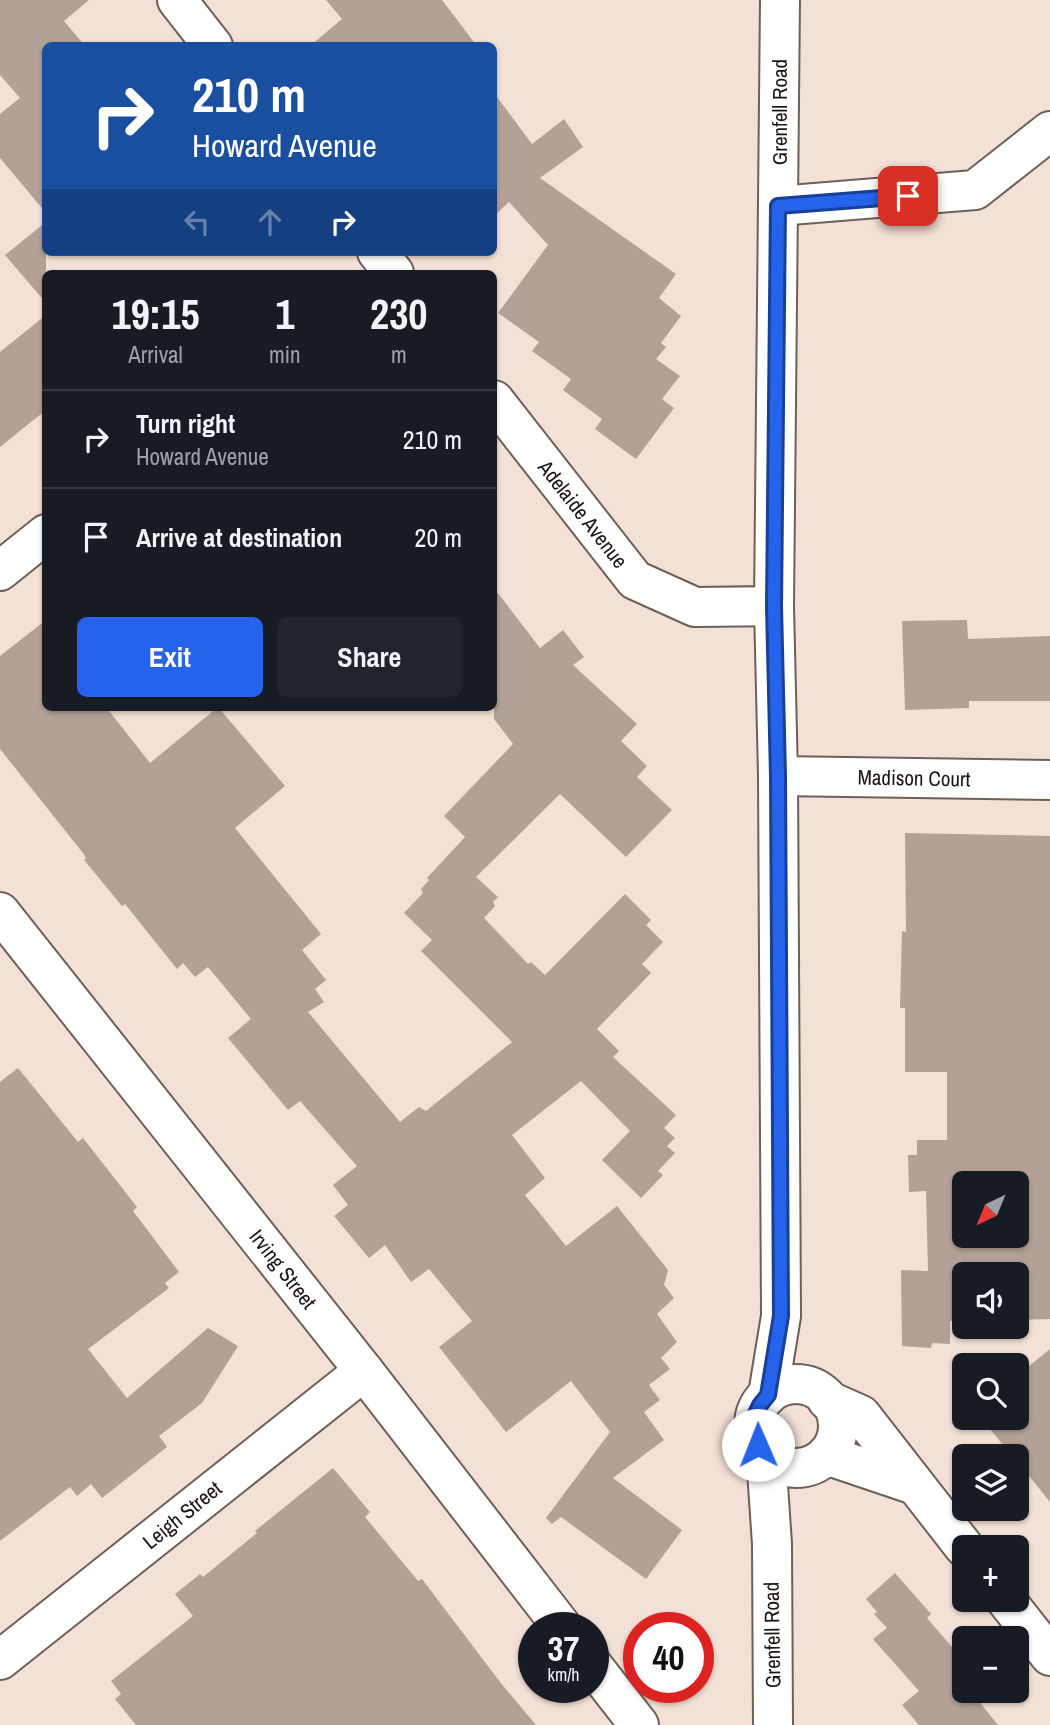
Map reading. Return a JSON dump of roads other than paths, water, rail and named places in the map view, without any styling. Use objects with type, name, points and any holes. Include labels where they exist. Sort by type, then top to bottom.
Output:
[{"type":"street","points":[[177,0],[210,42]]},
{"type":"street","name":"Grenfell Road","points":[[773,1725],[772,1544],[766,1456],[758,1445],[754,1418],[768,1395],[781,1316],[778,776],[774,606],[780,0]]},
{"type":"street","points":[[778,206],[975,190],[1050,131]]},
{"type":"street","name":"Adelaide Avenue","points":[[497,404],[635,580],[695,607],[774,606]]},
{"type":"street","points":[[0,571],[42,537]]},
{"type":"street","name":"Madison Court","points":[[778,776],[1050,780]]},
{"type":"street","name":"Irving Street","points":[[0,912],[364,1371],[551,1612]]},
{"type":"street","name":"Grenfell Road","points":[[772,1544],[817,1461],[833,1444],[837,1431],[837,1418],[832,1405],[781,1316]]},
{"type":"street","name":"Leigh Street","points":[[0,1660],[364,1371]]},
{"type":"street","points":[[768,1395],[789,1385],[813,1388],[861,1415],[954,1535]]},
{"type":"street","points":[[766,1456],[786,1467],[817,1461],[915,1485]]},
{"type":"street","points":[[1016,1612],[1049,1651]]},
{"type":"street","points":[[609,1685],[643,1724]]}]
